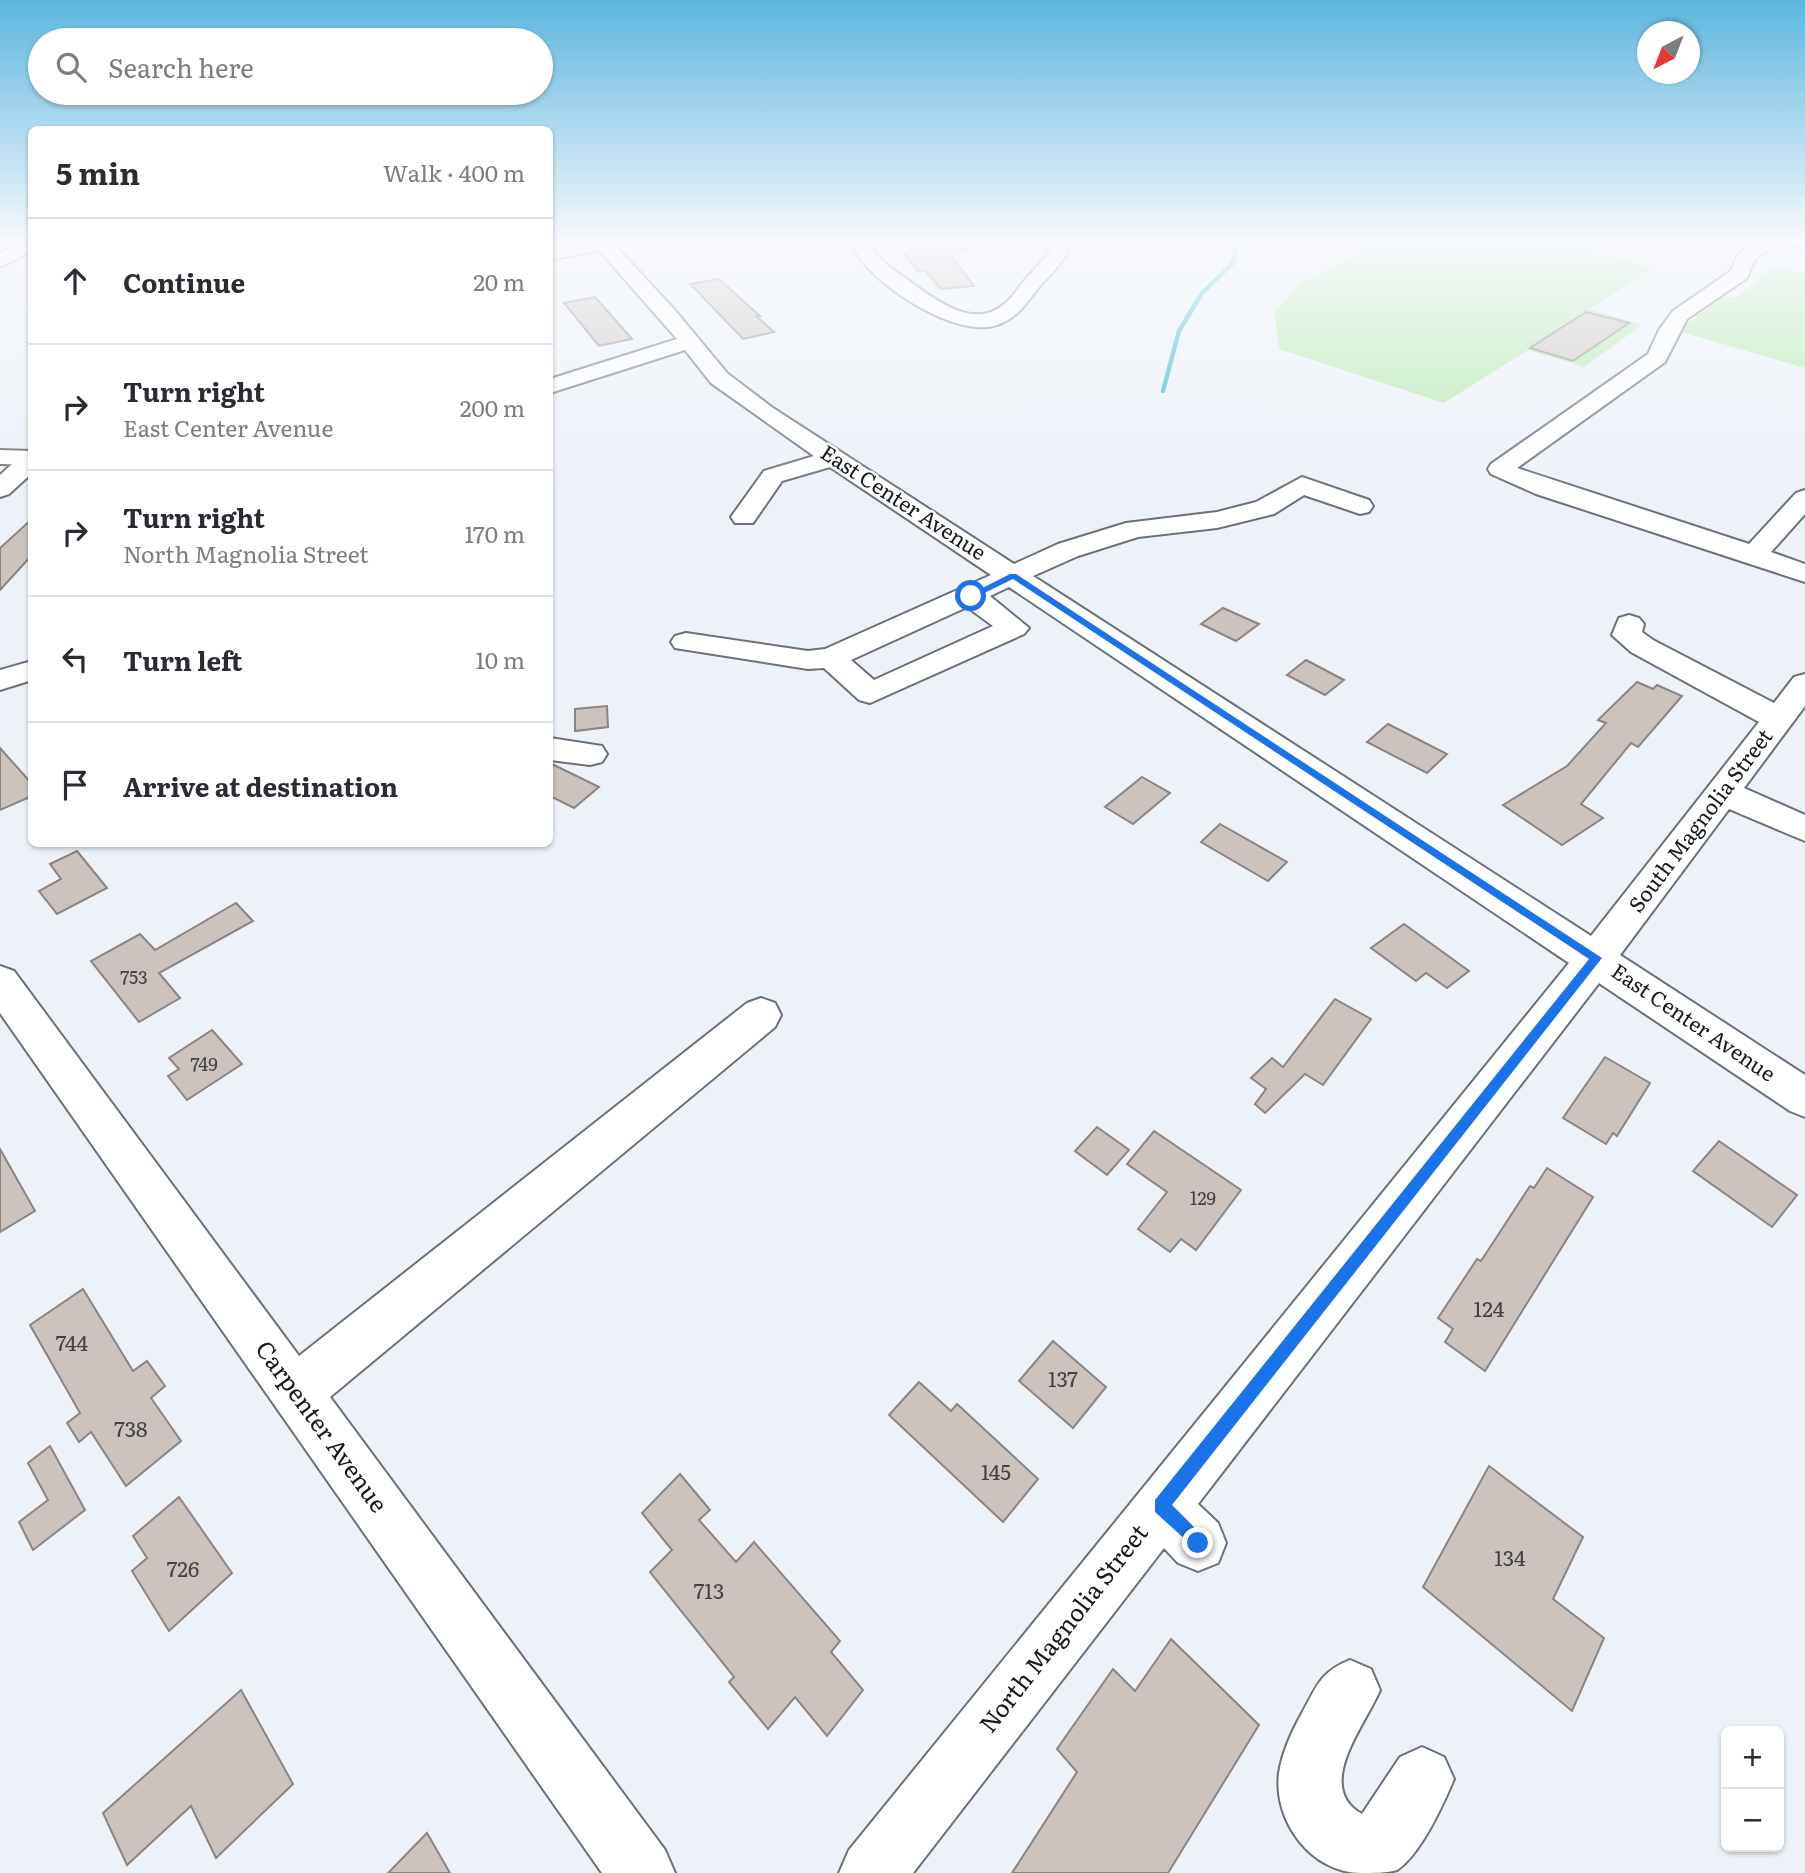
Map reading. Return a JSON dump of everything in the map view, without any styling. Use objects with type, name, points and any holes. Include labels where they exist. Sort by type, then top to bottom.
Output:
[{"type":"street","name":"East Center Avenue","points":[[676,325],[719,378],[765,414],[1596,958],[1805,1098]]},
{"type":"street","points":[[1672,325],[1657,357],[1500,469],[1515,478],[1617,514],[1662,525],[1805,573]]},
{"type":"street","points":[[553,385],[689,342]]},
{"type":"street","points":[[0,457],[28,459]]},
{"type":"street","points":[[744,517],[773,476],[834,458]]},
{"type":"street","points":[[0,489],[28,463]]},
{"type":"street","points":[[686,642],[808,660],[831,658],[1068,550],[1135,529],[1217,520],[1265,508],[1302,485],[1360,506]]},
{"type":"street","points":[[1754,555],[1805,498]]},
{"type":"street","points":[[831,658],[870,694],[1014,628],[971,596]]},
{"type":"street","points":[[1629,624],[1627,635],[1642,646],[1779,719]]},
{"type":"street","points":[[0,680],[28,671]]},
{"type":"street","name":"South Magnolia Street","points":[[1596,958],[1805,684]]},
{"type":"street","points":[[553,750],[590,754]]},
{"type":"street","points":[[1722,792],[1805,830]]},
{"type":"street","name":"North Magnolia Street","points":[[872,1873],[1179,1525],[1596,958]]},
{"type":"street","name":"Carpenter Avenue","points":[[0,982],[642,1873]]},
{"type":"street","points":[[296,1391],[761,1015]]},
{"type":"street","points":[[1350,1690],[1325,1732],[1311,1765],[1308,1791],[1316,1813],[1334,1835],[1354,1847],[1374,1847],[1388,1834],[1422,1779]]},
{"type":"green space","points":[[1276,325],[1641,325],[1584,367],[1528,350],[1444,403],[1279,349]]},
{"type":"green space","points":[[1685,325],[1805,325],[1805,368],[1678,331]]},
{"type":"building","points":[[582,325],[620,325],[632,339],[599,346]]},
{"type":"building","points":[[730,325],[767,325],[774,332],[743,339]]},
{"type":"building","points":[[1565,325],[1625,325],[1573,361],[1530,348]]},
{"type":"building","points":[[28,523],[28,559],[0,590],[0,548]]},
{"type":"building","points":[[1223,608],[1259,624],[1236,641],[1201,624]]},
{"type":"building","points":[[1306,660],[1344,680],[1325,695],[1287,675]]},
{"type":"building","points":[[1637,682],[1653,689],[1657,685],[1682,696],[1638,747],[1631,743],[1581,804],[1603,818],[1562,845],[1503,805],[1567,766],[1606,723],[1598,720]]},
{"type":"building","points":[[607,706],[608,727],[575,731],[575,709]]},
{"type":"building","points":[[1388,724],[1447,754],[1427,773],[1367,742]]},
{"type":"building","points":[[0,748],[28,780],[28,798],[0,810]]},
{"type":"building","points":[[553,764],[599,787],[574,808],[553,798]]},
{"type":"building","points":[[1142,777],[1170,793],[1133,824],[1105,807]]},
{"type":"building","points":[[1220,824],[1287,862],[1268,881],[1201,842]]},
{"type":"building","points":[[77,851],[107,888],[57,914],[39,891],[61,879],[50,864]]},
{"type":"building","points":[[236,903],[253,921],[159,973],[180,998],[139,1022],[91,961],[140,934],[155,950]]},
{"type":"building","points":[[1404,924],[1469,971],[1447,988],[1426,973],[1416,981],[1371,948]]},
{"type":"building","points":[[1335,999],[1371,1019],[1323,1085],[1305,1074],[1265,1113],[1255,1104],[1266,1089],[1251,1078],[1272,1058],[1283,1067]]},
{"type":"building","points":[[212,1030],[242,1064],[187,1100],[168,1076],[179,1069],[169,1058]]},
{"type":"building","points":[[1605,1057],[1650,1083],[1617,1136],[1613,1133],[1606,1144],[1563,1118]]},
{"type":"building","points":[[1097,1127],[1129,1150],[1107,1175],[1075,1151]]},
{"type":"building","points":[[1154,1131],[1241,1190],[1196,1250],[1181,1239],[1170,1252],[1138,1229],[1167,1192],[1127,1164]]},
{"type":"building","points":[[1719,1141],[1797,1195],[1772,1227],[1693,1171]]},
{"type":"building","points":[[0,1149],[35,1211],[0,1232]]},
{"type":"building","points":[[1547,1168],[1593,1197],[1485,1371],[1445,1342],[1453,1329],[1438,1318],[1477,1259],[1481,1261],[1530,1186],[1534,1188]]},
{"type":"building","points":[[83,1289],[133,1371],[147,1361],[165,1386],[151,1398],[181,1441],[126,1486],[91,1432],[79,1442],[67,1423],[80,1413],[30,1325]]},
{"type":"building","points":[[1053,1341],[1106,1387],[1073,1428],[1019,1381]]},
{"type":"building","points":[[919,1382],[951,1411],[957,1404],[1038,1479],[1003,1522],[889,1415]]},
{"type":"building","points":[[50,1446],[85,1510],[33,1550],[19,1522],[48,1500],[28,1463]]},
{"type":"building","points":[[1489,1466],[1583,1537],[1553,1599],[1604,1638],[1572,1711],[1423,1587]]},
{"type":"building","points":[[680,1474],[710,1510],[699,1520],[736,1562],[754,1542],[840,1641],[831,1652],[863,1690],[827,1736],[795,1697],[768,1729],[729,1682],[734,1677],[650,1572],[672,1550],[642,1513]]},
{"type":"building","points":[[179,1497],[232,1573],[169,1631],[132,1571],[147,1558],[133,1536]]},
{"type":"building","points":[[1171,1639],[1259,1725],[1168,1873],[1012,1873],[1077,1772],[1057,1749],[1113,1669],[1135,1691]]},
{"type":"building","points":[[241,1690],[293,1784],[216,1858],[191,1806],[127,1865],[103,1813]]},
{"type":"building","points":[[427,1833],[450,1873],[388,1873]]},
{"type":"waterway","points":[[1163,391],[1182,325]]},
{"type":"route","points":[[971,596],[1013,576],[1596,958],[1161,1506],[1198,1543]]}]
